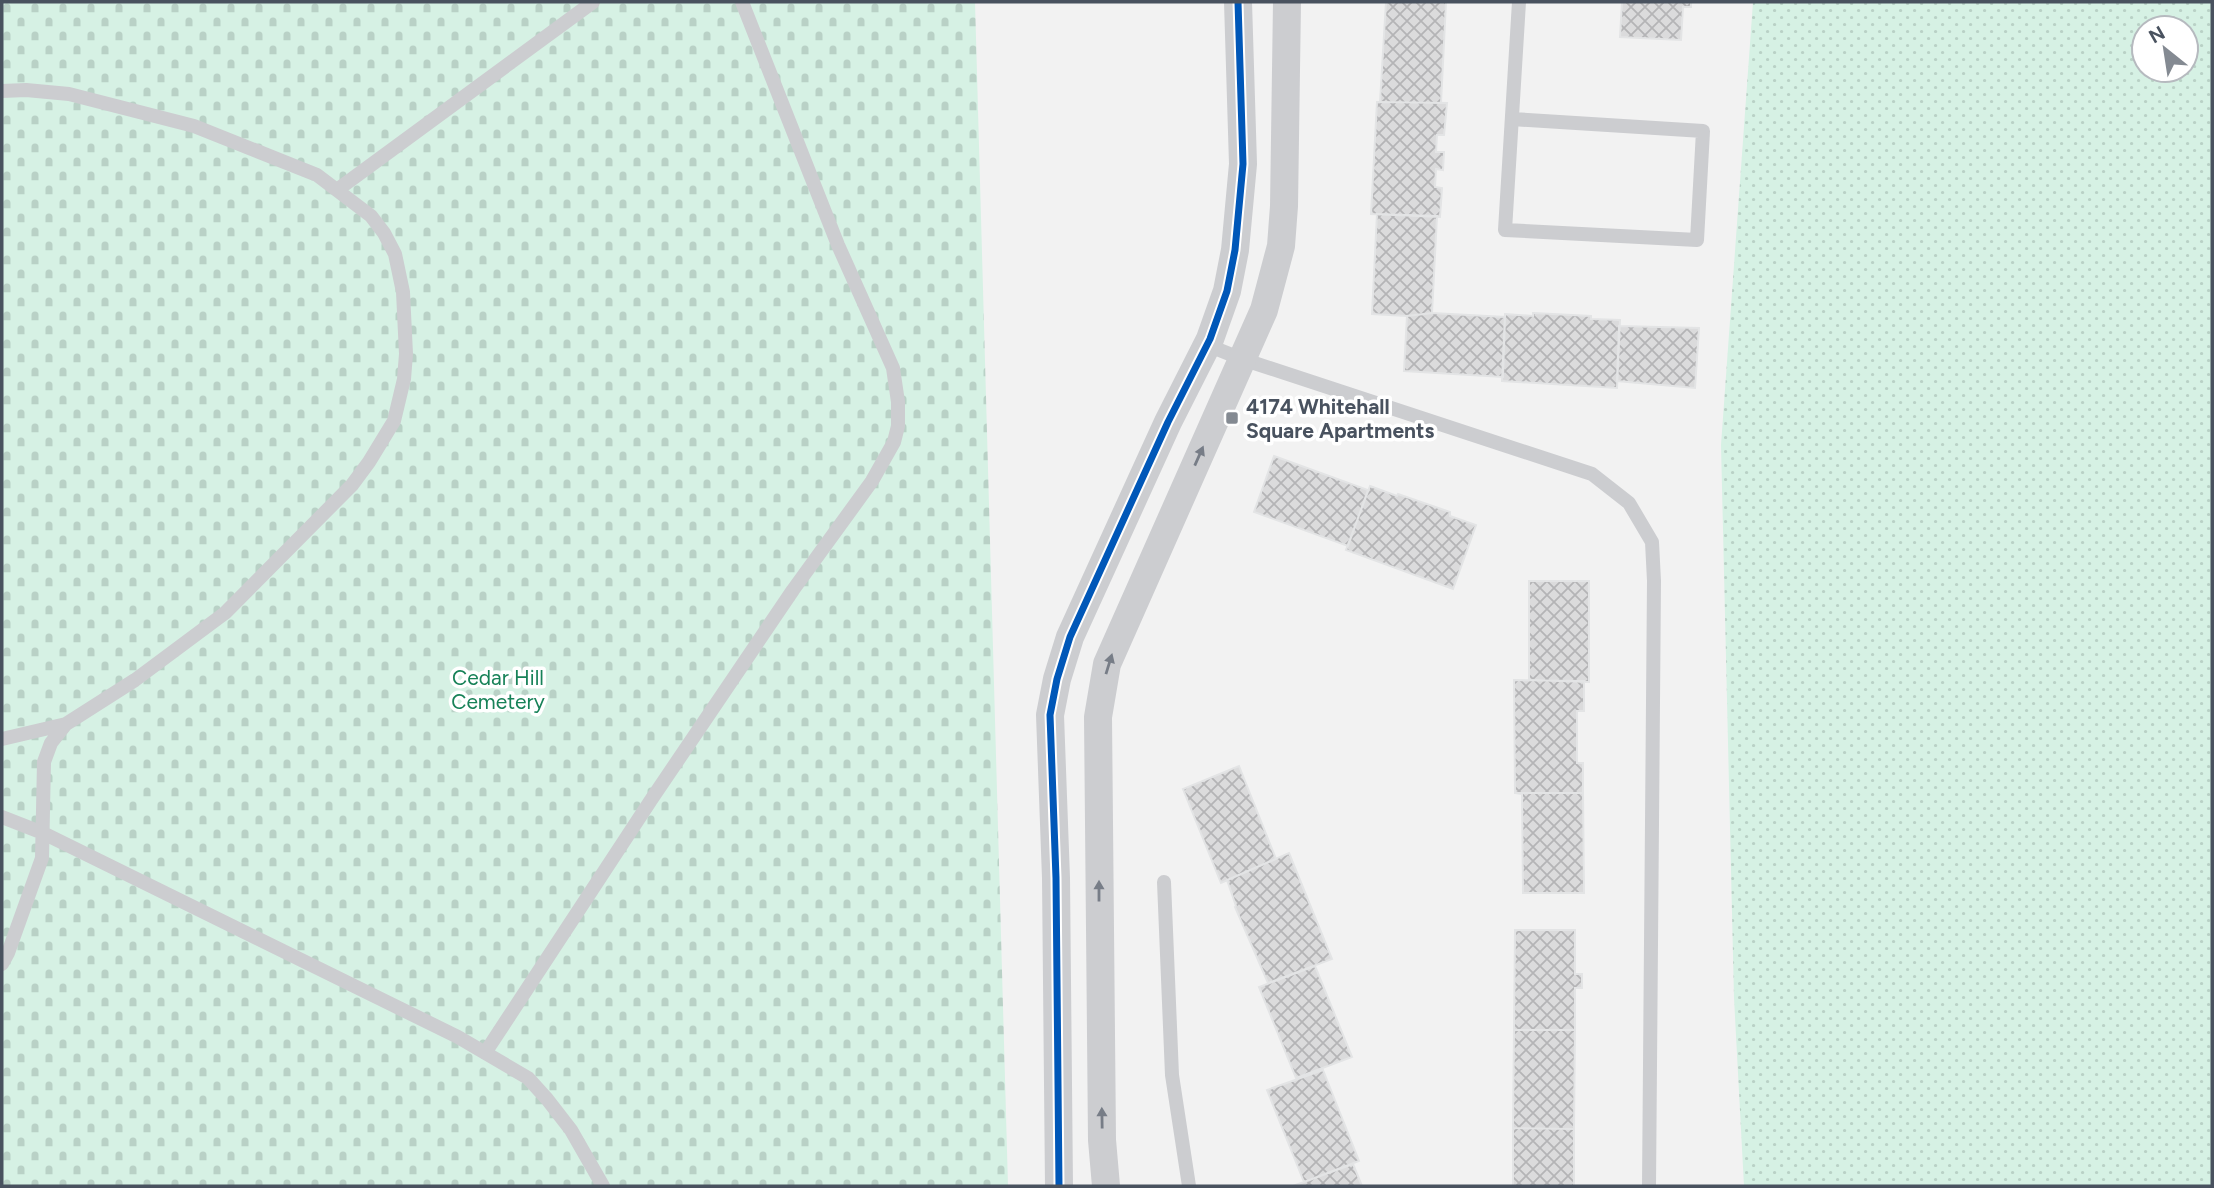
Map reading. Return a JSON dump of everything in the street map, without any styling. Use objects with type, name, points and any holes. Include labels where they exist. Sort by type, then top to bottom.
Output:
[{"type":"street","points":[[1059,1186],[1056,878],[1050,715],[1057,679],[1070,637],[1168,422],[1207,345],[1227,291],[1241,204],[1243,164],[1238,2]]},
{"type":"street","points":[[1106,1186],[1102,1140],[1098,717],[1107,664],[1264,310],[1281,246],[1287,2]]},
{"type":"lane","points":[[337,190],[593,2]]},
{"type":"lane","points":[[485,1053],[793,590],[872,481],[894,442],[898,426],[893,368],[838,245],[742,2]]},
{"type":"lane","points":[[1512,119],[1703,131],[1697,240],[1505,230],[1519,2]]},
{"type":"lane","points":[[2,91],[69,94],[194,126],[317,175],[371,216],[395,254],[403,292],[406,354],[404,379],[394,421],[352,485],[225,613],[135,680],[66,724],[51,743],[44,762],[42,858],[33,888],[2,964]]},
{"type":"lane","points":[[1207,345],[1242,359],[1592,474],[1629,503],[1652,542],[1654,594],[1649,1186]]},
{"type":"lane","points":[[2,739],[66,724]]},
{"type":"lane","points":[[2,817],[43,833],[458,1037],[528,1078],[571,1130],[603,1186]]},
{"type":"lane","points":[[1164,882],[1172,1075],[1189,1186]]},
{"type":"green space","name":"Cedar Hill Cemetery","points":[[2,2],[975,2],[1008,1186],[2,1186]]},
{"type":"green space","points":[[1753,2],[2212,2],[2212,1186],[1744,1186],[1734,998],[1721,445]]},
{"type":"building","points":[[1386,2],[1446,2],[1441,103],[1380,102]]},
{"type":"building","points":[[1622,2],[1691,2],[1691,7],[1683,7],[1681,40],[1620,37]]},
{"type":"building","points":[[1377,102],[1447,103],[1444,135],[1437,135],[1436,152],[1444,152],[1443,170],[1436,169],[1435,187],[1442,188],[1440,217],[1371,214]]},
{"type":"building","points":[[1377,214],[1437,216],[1432,313],[1407,316],[1372,314]]},
{"type":"building","points":[[1432,313],[1505,317],[1503,377],[1404,371],[1407,316]]},
{"type":"building","points":[[1533,313],[1620,320],[1617,388],[1502,381],[1505,314],[1533,316]]},
{"type":"building","points":[[1619,326],[1699,328],[1695,388],[1617,381]]},
{"type":"building","points":[[1274,456],[1368,490],[1348,546],[1254,512]]},
{"type":"building","points":[[1370,486],[1450,512],[1450,516],[1476,525],[1453,589],[1346,550]]},
{"type":"building","points":[[1529,581],[1589,581],[1589,682],[1529,680]]},
{"type":"building","points":[[1514,680],[1584,681],[1584,711],[1577,711],[1577,763],[1583,763],[1583,793],[1515,793]]},
{"type":"building","points":[[1239,766],[1276,859],[1221,883],[1183,789]]},
{"type":"building","points":[[1515,793],[1583,793],[1584,893],[1523,893],[1522,794]]},
{"type":"building","points":[[1289,853],[1332,959],[1268,983],[1235,907],[1227,880]]},
{"type":"building","points":[[1515,930],[1575,930],[1575,974],[1582,974],[1582,988],[1575,988],[1575,1030],[1514,1030]]},
{"type":"building","points":[[1315,966],[1352,1057],[1296,1078],[1259,987]]},
{"type":"building","points":[[1514,1030],[1575,1030],[1574,1129],[1513,1128]]},
{"type":"building","points":[[1323,1070],[1359,1161],[1304,1182],[1267,1090]]},
{"type":"building","points":[[1513,1128],[1574,1129],[1574,1186],[1513,1186]]},
{"type":"building","points":[[1353,1164],[1362,1186],[1293,1186],[1304,1182]]},
{"type":"cycle path","points":[[1059,1186],[1056,878],[1050,715],[1057,679],[1070,637],[1168,422],[1210,339],[1227,291],[1235,250],[1243,164],[1238,2]]},
{"type":"place","name":"4174 Whitehall Square Apartments","points":[[1232,418]]}]
